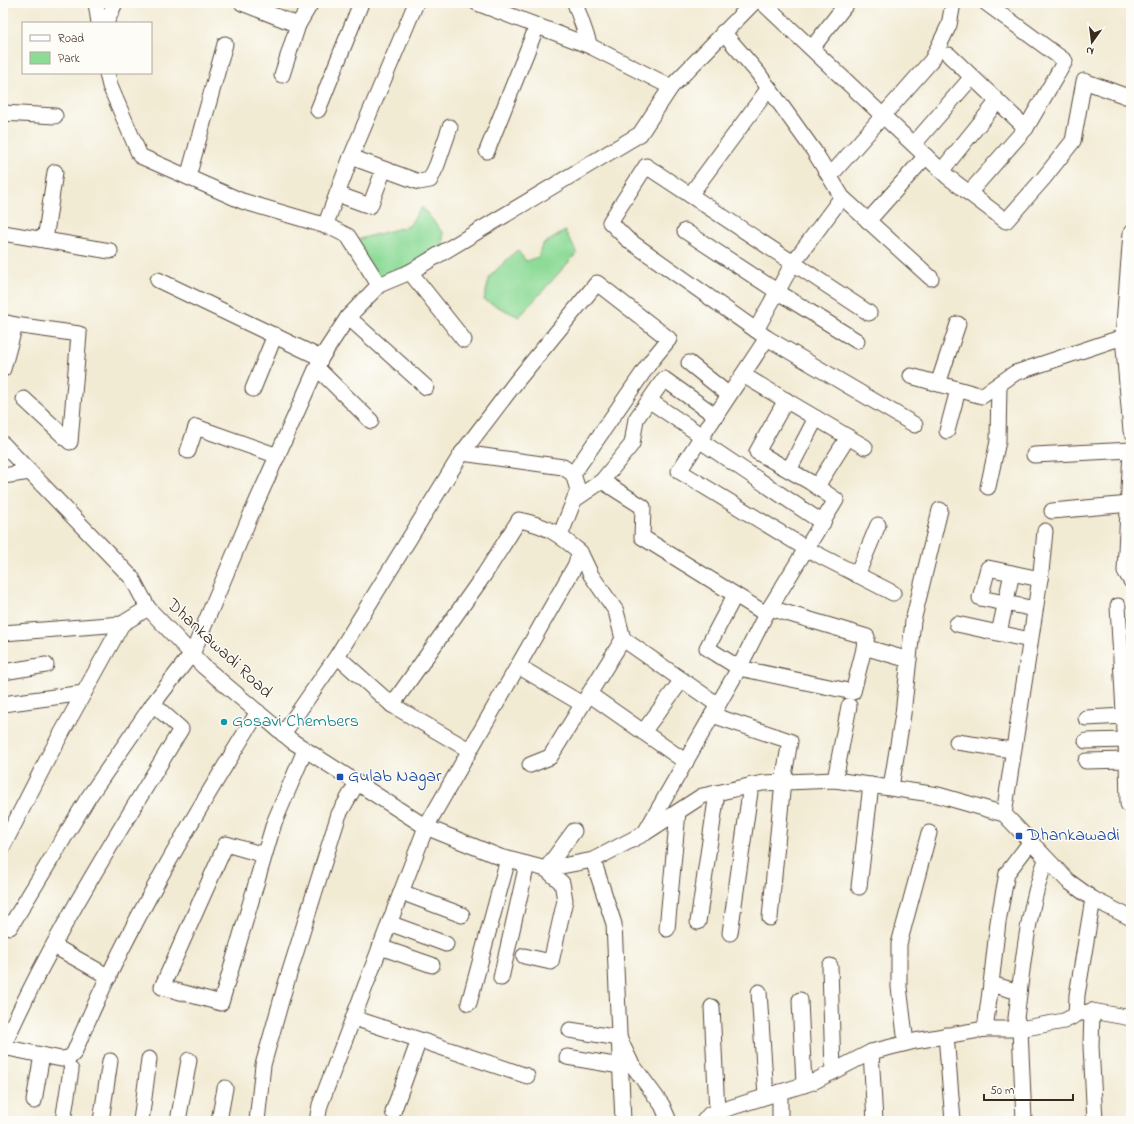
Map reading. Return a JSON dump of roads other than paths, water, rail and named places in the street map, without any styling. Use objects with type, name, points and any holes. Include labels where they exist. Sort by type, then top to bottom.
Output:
[{"type":"street","points":[[96,3],[99,22]]},
{"type":"street","points":[[106,22],[114,3]]},
{"type":"street","points":[[242,3],[298,25]]},
{"type":"street","points":[[282,75],[298,25],[311,3]]},
{"type":"street","points":[[318,110],[361,3]]},
{"type":"street","points":[[325,226],[351,157],[416,3]]},
{"type":"street","points":[[477,3],[590,46],[671,87]]},
{"type":"street","points":[[575,3],[590,46]]},
{"type":"street","points":[[10,927],[88,798],[153,704],[192,652],[319,363],[348,318],[379,285],[410,272],[640,134],[671,87],[723,32],[753,3]]},
{"type":"street","points":[[763,3],[926,156],[1006,222],[1073,141],[1084,81],[1131,98]]},
{"type":"street","points":[[812,48],[847,3]]},
{"type":"street","points":[[830,176],[932,60],[949,25],[953,3]]},
{"type":"street","points":[[969,193],[1026,128],[1065,61],[986,3]]},
{"type":"street","points":[[487,151],[538,26]]},
{"type":"street","points":[[723,32],[769,88],[830,176],[842,197],[931,278]]},
{"type":"street","points":[[188,177],[225,44]]},
{"type":"street","points":[[950,55],[997,102],[1026,128]]},
{"type":"street","points":[[108,74],[110,86],[140,156],[242,201],[325,226],[348,236],[379,285]]},
{"type":"street","points":[[914,144],[972,77]]},
{"type":"street","points":[[690,195],[769,88]]},
{"type":"street","points":[[942,170],[997,102]]},
{"type":"street","points":[[3,113],[55,116]]},
{"type":"street","points":[[351,157],[419,182],[430,180],[437,165],[450,127]]},
{"type":"street","points":[[868,221],[926,156]]},
{"type":"street","points":[[869,313],[646,166],[610,222],[627,239],[761,334],[915,424]]},
{"type":"street","points":[[45,240],[55,172]]},
{"type":"street","points":[[337,194],[370,206],[381,177]]},
{"type":"street","points":[[842,197],[793,263],[778,292],[743,375],[679,471],[807,549],[893,592]]},
{"type":"street","points":[[685,231],[778,292],[857,341]]},
{"type":"street","points":[[3,233],[110,251]]},
{"type":"street","points":[[1131,233],[1123,337],[1131,431]]},
{"type":"street","points":[[410,272],[464,340]]},
{"type":"street","points":[[158,280],[275,335],[319,363],[371,421]]},
{"type":"street","points":[[283,734],[337,656],[462,453],[516,382],[597,283],[668,340],[651,361],[573,474]]},
{"type":"street","points":[[348,318],[426,387]]},
{"type":"street","points":[[3,369],[9,324],[79,334],[70,442],[24,399]]},
{"type":"street","points":[[938,384],[958,324]]},
{"type":"street","points":[[253,389],[275,335]]},
{"type":"street","points":[[911,376],[982,396],[1016,374],[1123,337]]},
{"type":"street","points":[[689,363],[729,396]]},
{"type":"street","points":[[743,375],[865,447]]},
{"type":"street","points":[[574,500],[602,481],[632,444],[636,419],[664,379],[716,416]]},
{"type":"street","points":[[988,487],[998,441],[999,384]]},
{"type":"street","points":[[947,431],[958,390]]},
{"type":"street","points":[[645,834],[739,668],[768,611],[836,500],[817,486],[757,452],[786,400]]},
{"type":"street","points":[[650,401],[822,523]]},
{"type":"street","points":[[789,470],[816,418]]},
{"type":"street","points":[[188,451],[196,427],[278,456]]},
{"type":"street","points":[[817,486],[848,437]]},
{"type":"street","name":"Dhankawadi Road","points":[[3,444],[132,578],[148,608],[192,652],[203,666],[283,734],[305,750],[426,827],[508,859],[546,869]]},
{"type":"street","points":[[1034,455],[1131,450],[1130,504],[1125,571],[1131,581]]},
{"type":"street","points":[[462,453],[563,467],[573,474],[578,490],[560,536]]},
{"type":"street","points":[[3,476],[30,472]]},
{"type":"street","points":[[602,481],[643,507],[642,537],[735,595],[768,611],[867,637],[853,692],[739,668],[707,648],[735,595]]},
{"type":"street","points":[[1052,511],[1130,504]]},
{"type":"street","points":[[891,787],[903,714],[913,621],[940,510]]},
{"type":"street","points":[[392,705],[484,575],[519,520],[541,525],[560,536],[580,552],[592,575],[616,611],[623,639],[682,680],[715,710],[790,741],[783,782],[770,918]]},
{"type":"street","points":[[857,575],[878,525]]},
{"type":"street","points":[[1004,814],[1012,750],[1040,578],[1045,531]]},
{"type":"street","points":[[317,1121],[320,1105],[426,827],[575,566],[580,552]]},
{"type":"street","points":[[1035,609],[980,598],[988,568],[1040,578]]},
{"type":"street","points":[[999,633],[1012,573]]},
{"type":"street","points":[[1118,606],[1127,729],[1128,804]]},
{"type":"street","points":[[3,633],[122,624],[148,608]]},
{"type":"street","points":[[3,846],[49,756],[122,624]]},
{"type":"street","points":[[957,624],[1030,640]]},
{"type":"street","points":[[530,765],[550,757],[623,639]]},
{"type":"street","points":[[864,647],[909,660]]},
{"type":"street","points":[[337,656],[392,705],[469,750]]},
{"type":"street","points":[[3,672],[46,665]]},
{"type":"street","points":[[518,666],[585,699],[643,732],[686,762]]},
{"type":"street","points":[[643,732],[682,680]]},
{"type":"street","points":[[3,704],[84,693]]},
{"type":"street","points":[[153,704],[181,730],[96,869],[26,994],[3,1047],[62,1059],[69,1058],[74,1053],[109,977],[145,905],[258,712]]},
{"type":"street","points":[[835,780],[849,706]]},
{"type":"street","points":[[1086,718],[1127,729]]},
{"type":"street","points":[[1086,741],[1127,729]]},
{"type":"street","points":[[957,742],[1012,750]]},
{"type":"street","points":[[264,856],[226,844],[162,987],[221,1003],[274,823],[305,750]]},
{"type":"street","points":[[1086,761],[1127,760]]},
{"type":"street","points":[[546,869],[593,860],[645,834],[702,796],[751,785],[835,780],[938,795],[1004,814],[1046,860],[1068,880],[1093,899],[1131,918]]},
{"type":"street","points":[[257,1121],[263,1065],[285,987],[339,814],[357,783]]},
{"type":"street","points":[[730,933],[751,785]]},
{"type":"street","points":[[859,887],[872,785]]},
{"type":"street","points":[[698,922],[717,793]]},
{"type":"street","points":[[666,929],[678,812]]},
{"type":"street","points":[[546,869],[574,831]]},
{"type":"street","points":[[906,1043],[899,987],[899,944],[929,833]]},
{"type":"street","points":[[985,1028],[998,922],[1007,873],[1030,843]]},
{"type":"street","points":[[469,1003],[508,859]]},
{"type":"street","points":[[593,860],[614,924],[623,1121]]},
{"type":"street","points":[[1024,1121],[1020,1029],[1016,1018],[1029,927],[1038,881],[1046,860]]},
{"type":"street","points":[[501,978],[527,864]]},
{"type":"street","points":[[524,956],[551,962],[565,900],[562,882],[546,869]]},
{"type":"street","points":[[401,892],[462,915]]},
{"type":"street","points":[[1076,1015],[1077,995],[1093,899]]},
{"type":"street","points":[[390,923],[446,944]]},
{"type":"street","points":[[54,946],[109,977]]},
{"type":"street","points":[[380,947],[432,965]]},
{"type":"street","points":[[830,966],[833,1072]]},
{"type":"street","points":[[991,984],[1019,992]]},
{"type":"street","points":[[759,992],[773,1094],[780,1121]]},
{"type":"street","points":[[800,1000],[804,1085]]},
{"type":"street","points":[[712,1007],[717,1112]]},
{"type":"street","points":[[1092,1011],[1091,1046],[1094,1121]]},
{"type":"street","points":[[704,1121],[710,1114],[804,1085],[871,1052],[906,1043],[985,1028],[1020,1029],[1064,1021],[1076,1015],[1092,1011],[1131,1018]]},
{"type":"street","points":[[354,1018],[527,1076]]},
{"type":"street","points":[[570,1030],[619,1038]]},
{"type":"street","points":[[946,1035],[953,1121]]},
{"type":"street","points":[[619,1038],[631,1063],[662,1105],[668,1121]]},
{"type":"street","points":[[394,1112],[419,1040]]},
{"type":"street","points":[[871,1052],[875,1121]]},
{"type":"street","points":[[34,1101],[42,1055]]},
{"type":"street","points":[[567,1057],[620,1066]]},
{"type":"street","points":[[140,1121],[149,1059]]},
{"type":"street","points":[[178,1121],[189,1060]]},
{"type":"street","points":[[101,1121],[110,1061]]},
{"type":"street","points":[[63,1121],[72,1070]]},
{"type":"street","points":[[219,1121],[225,1088]]},
{"type":"place","name":"Gosavi Chembers","points":[[224,722]]},
{"type":"place","name":"Gulab Nagar","points":[[340,777]]},
{"type":"place","name":"Dhankawadi","points":[[1019,836]]}]
